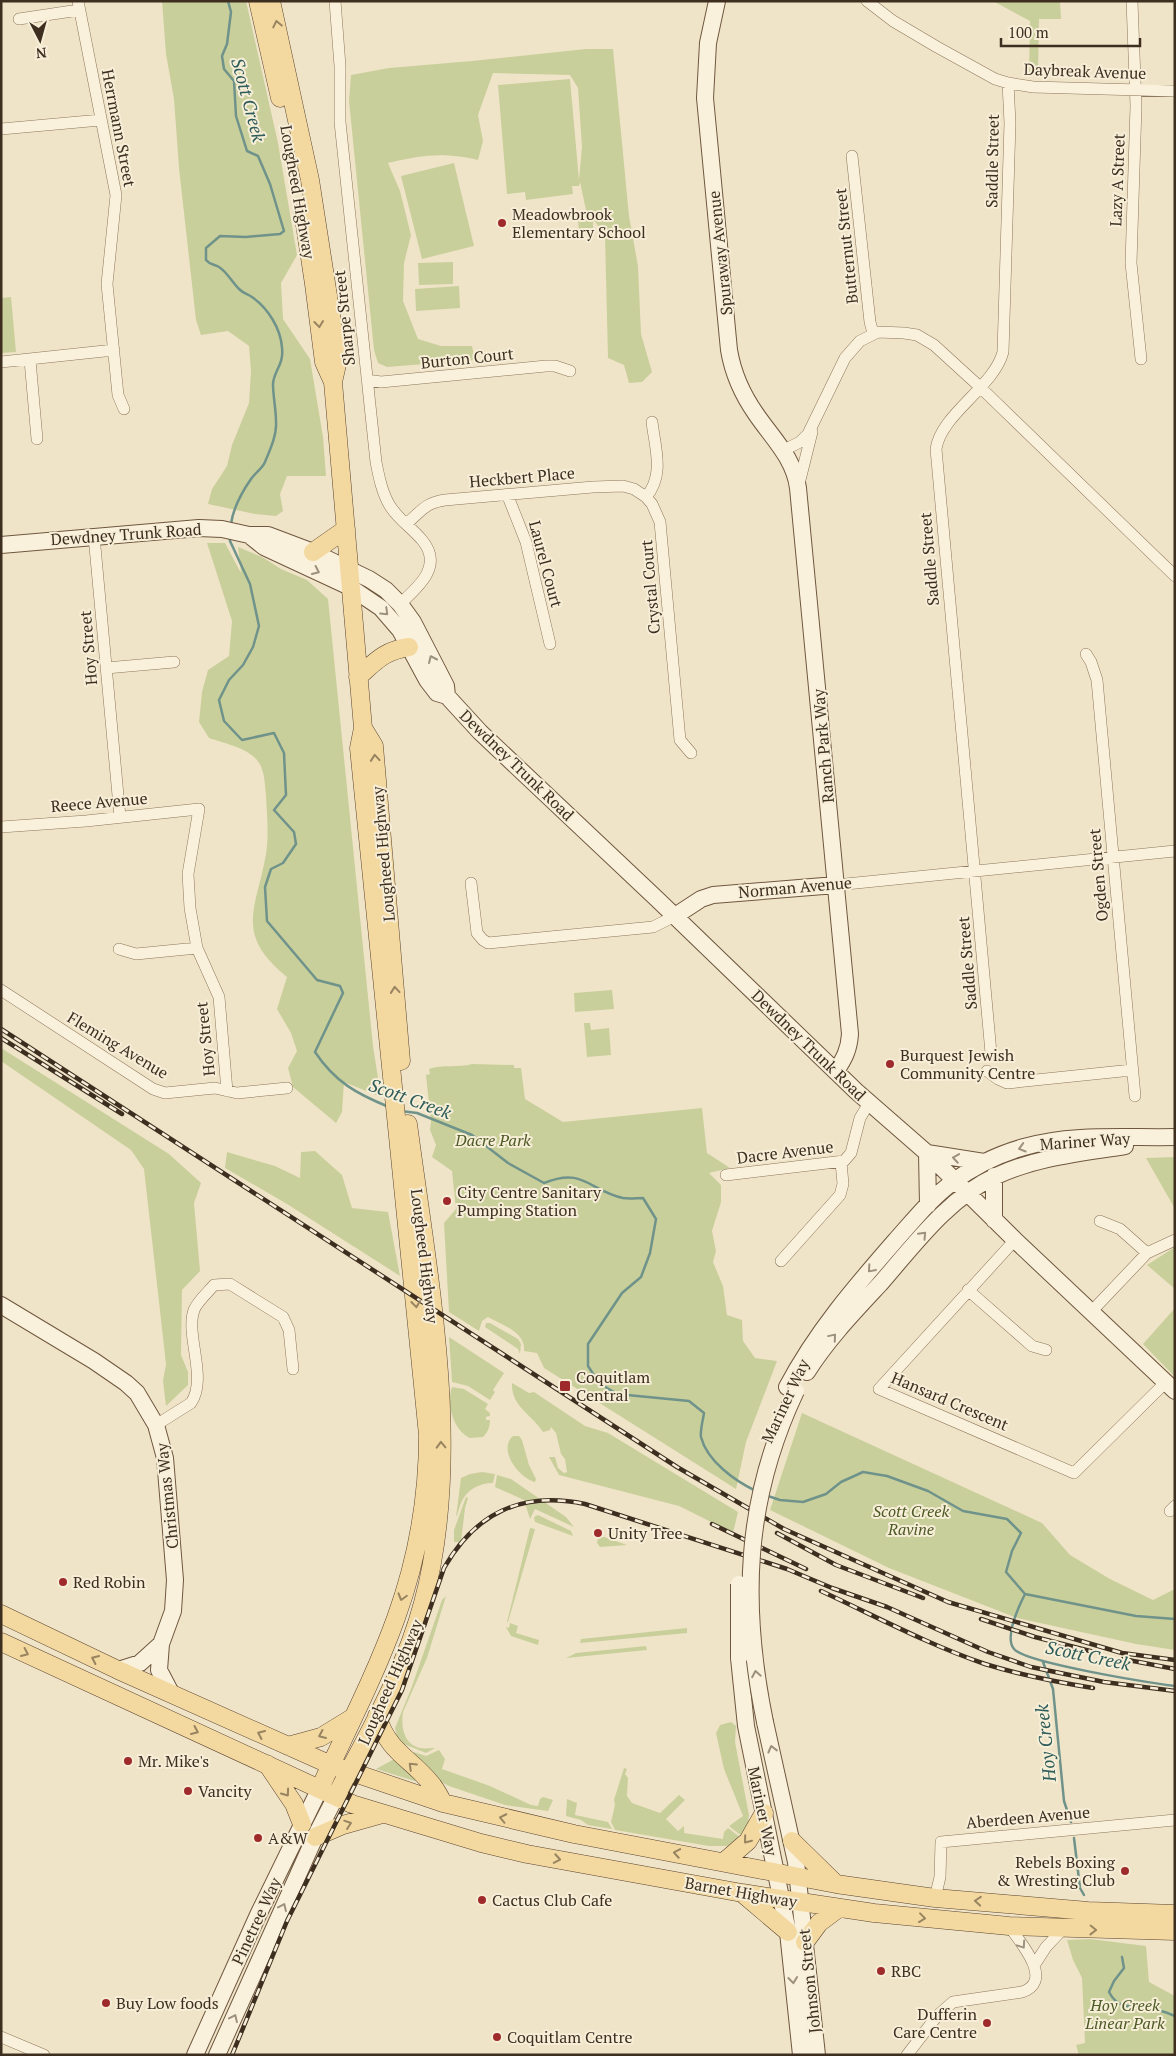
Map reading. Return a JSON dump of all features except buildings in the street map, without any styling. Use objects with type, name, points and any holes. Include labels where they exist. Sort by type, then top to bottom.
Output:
[{"type":"main road","name":"Lougheed Highway","points":[[258,1],[298,184],[324,362],[333,382]]},
{"type":"main road","name":"Lougheed Highway","points":[[272,1],[310,180],[338,360],[333,382],[350,587],[363,728],[374,746],[398,1088],[428,1435],[427,1476],[420,1522],[397,1616],[320,1788]]},
{"type":"main road","name":"Spuraway Avenue","points":[[717,1],[708,44],[704,98],[729,350],[733,369],[742,392],[763,424],[784,450],[793,468],[798,488]]},
{"type":"main road","name":"Ranch Park Way","points":[[798,488],[850,1046],[846,1057],[836,1072]]},
{"type":"main road","name":"Dewdney Trunk Road","points":[[1,545],[94,536],[214,528],[248,534],[268,535],[349,568],[386,590],[400,604],[423,639],[436,669],[446,686],[447,696]]},
{"type":"main road","points":[[313,552],[346,529]]},
{"type":"main road","name":"Dewdney Trunk Road","points":[[248,534],[264,547],[350,587],[370,598],[381,608],[400,630],[427,680],[437,693],[447,696],[480,732],[836,1072],[927,1153],[1014,1240],[1170,1386]]},
{"type":"main road","points":[[358,677],[383,655],[394,649],[409,647]]},
{"type":"main road","name":"Norman Avenue","points":[[674,916],[701,899],[713,895],[836,884]]},
{"type":"main road","name":"Lougheed Highway","points":[[336,1796],[401,1664],[423,1605],[436,1547],[442,1494],[435,1337],[401,1119]]},
{"type":"main road","name":"Mariner Way","points":[[798,1877],[757,1678],[750,1629],[751,1556],[758,1504],[769,1461],[792,1389],[808,1351],[834,1312],[928,1205],[954,1181],[984,1162],[1011,1151],[1050,1141],[1175,1138]]},
{"type":"main road","name":"Mariner Way","points":[[782,1899],[746,1726],[740,1681],[738,1638],[738,1590],[743,1540],[756,1469],[768,1431],[792,1389],[833,1336],[941,1216],[966,1193],[994,1176],[1040,1160],[1175,1138]]},
{"type":"main road","points":[[928,1205],[927,1153],[984,1162]]},
{"type":"main road","points":[[994,1176],[994,1220]]},
{"type":"main road","name":"Christmas Way","points":[[1,1305],[94,1361],[126,1383],[137,1393],[156,1425],[165,1458],[175,1580],[173,1611],[161,1644],[159,1670],[171,1694]]},
{"type":"main road","points":[[1,1614],[118,1670],[348,1772]]},
{"type":"main road","points":[[1,1642],[320,1788]]},
{"type":"main road","name":"Christmas Way","points":[[118,1670],[140,1663],[161,1644]]},
{"type":"main road","points":[[377,1716],[388,1742],[432,1785],[443,1803]]},
{"type":"main road","points":[[288,1746],[321,1737],[352,1718]]},
{"type":"main road","points":[[267,1764],[294,1804],[302,1824]]},
{"type":"main road","name":"Barnet Highway","points":[[348,1772],[443,1803],[574,1834],[725,1861],[836,1884],[935,1898],[1088,1911],[1175,1914]]},
{"type":"main road","name":"Barnet Highway","points":[[320,1788],[352,1804],[481,1843],[528,1854],[742,1893],[932,1920],[1063,1929],[1175,1932]]},
{"type":"main road","name":"Pinetree Way","points":[[194,2055],[258,1915],[320,1788]]},
{"type":"main road","name":"Pinetree Way","points":[[217,2055],[315,1836],[336,1796]]},
{"type":"main road","points":[[725,1861],[748,1841],[764,1813]]},
{"type":"main road","points":[[315,1836],[343,1825],[382,1814]]},
{"type":"main road","points":[[792,1841],[836,1884]]},
{"type":"main road","name":"Johnson Street","points":[[798,1877],[817,2055]]},
{"type":"main road","points":[[742,1893],[788,1932]]},
{"type":"main road","name":"Johnson Street","points":[[782,1899],[788,1932],[801,2055]]},
{"type":"main road","points":[[805,1942],[819,1924],[839,1908]]},
{"type":"street","name":"Sharpe Street","points":[[335,1],[340,66],[340,122],[374,447],[382,489],[390,506],[422,540],[430,555],[430,565],[420,586],[400,604]]},
{"type":"street","name":"Lazy A Street","points":[[1132,1],[1136,90],[1131,263],[1141,359]]},
{"type":"street","name":"Daybreak Avenue","points":[[875,4],[937,48],[995,79],[1008,83],[1033,87],[1175,91]]},
{"type":"street","points":[[19,19],[78,6]]},
{"type":"street","name":"Herrmann Street","points":[[78,6],[116,195],[107,284],[118,395],[124,409]]},
{"type":"street","name":"Saddle Street","points":[[991,1053],[936,454],[941,436],[999,365],[1004,347],[1010,123],[1008,83]]},
{"type":"street","points":[[1,129],[101,120]]},
{"type":"street","name":"Butternut Street","points":[[852,156],[870,322],[873,333]]},
{"type":"street","name":"Ranch Park Way","points":[[784,450],[803,439],[816,419],[845,358],[860,341],[873,333]]},
{"type":"street","points":[[873,333],[904,333],[924,338],[934,345],[980,387],[1175,576]]},
{"type":"street","points":[[1,362],[114,350]]},
{"type":"street","points":[[30,360],[37,439]]},
{"type":"street","name":"Burton Court","points":[[366,380],[381,382],[546,366],[555,366],[570,371]]},
{"type":"street","name":"Ranch Park Way","points":[[798,488],[816,419]]},
{"type":"street","points":[[646,497],[653,489],[658,475],[652,422]]},
{"type":"street","name":"Heckbert Place","points":[[406,524],[423,507],[432,502],[507,494],[623,486],[634,489],[646,497]]},
{"type":"street","name":"Laurel Court","points":[[507,494],[526,542],[550,644]]},
{"type":"street","name":"Crystal Court","points":[[646,497],[652,504],[660,522],[680,740],[691,753]]},
{"type":"street","name":"Hoy Street","points":[[94,536],[120,817]]},
{"type":"street","name":"Ogden Street","points":[[1086,654],[1097,680],[1135,1096]]},
{"type":"street","points":[[106,668],[174,662]]},
{"type":"street","name":"Hoy Street","points":[[199,809],[188,874],[190,908],[197,948],[219,997],[227,1091]]},
{"type":"street","name":"Reece Avenue","points":[[1,826],[199,809]]},
{"type":"street","name":"Norman Avenue","points":[[836,884],[1175,851]]},
{"type":"street","name":"Norman Avenue","points":[[471,883],[477,932],[488,943],[653,926],[674,916]]},
{"type":"street","points":[[119,949],[136,954],[197,948]]},
{"type":"street","name":"Fleming Avenue","points":[[1,990],[153,1089],[165,1093],[214,1088],[237,1093],[287,1088]]},
{"type":"street","points":[[987,1071],[1007,1083],[1132,1070]]},
{"type":"street","name":"Dacre Avenue","points":[[726,1175],[841,1162],[849,1156],[860,1118],[869,1103]]},
{"type":"street","points":[[782,1261],[840,1195],[844,1184],[841,1162]]},
{"type":"street","points":[[1100,1221],[1120,1229],[1147,1253]]},
{"type":"street","name":"Hansard Crescent","points":[[1014,1240],[879,1389],[1074,1473],[1170,1386]]},
{"type":"street","points":[[1092,1312],[1147,1253],[1175,1240]]},
{"type":"street","points":[[156,1425],[191,1403],[194,1399],[197,1391],[197,1377],[193,1324],[194,1310],[214,1285],[230,1284],[283,1318],[289,1330],[293,1369]]},
{"type":"street","points":[[968,1290],[1032,1346],[1046,1350]]},
{"type":"street","name":"Aberdeen Avenue","points":[[935,1898],[940,1877],[941,1842],[1175,1820]]},
{"type":"street","points":[[1009,1926],[1035,1964]]},
{"type":"street","points":[[907,2055],[937,2016],[953,2002],[1028,1990],[1035,1980],[1035,1964],[1046,1946],[1063,1929]]},
{"type":"street","points":[[1,2036],[44,2055]]},
{"type":"green space","points":[[162,1],[246,1],[278,143],[297,255],[281,283],[283,319],[310,359],[323,437],[326,476],[287,476],[280,494],[283,511],[276,516],[255,514],[208,504],[212,489],[227,466],[232,445],[249,403],[251,371],[249,346],[228,331],[201,335],[196,320],[179,168],[174,99],[166,54]]},
{"type":"green space","points":[[993,1],[1060,1],[1061,19],[1039,19],[1038,74],[1029,74],[1030,21]]},
{"type":"green space","points":[[586,49],[613,49],[629,216],[638,266],[641,334],[652,372],[642,382],[629,383],[624,365],[608,358],[605,235],[593,219],[593,230],[579,231],[578,220],[592,218],[586,210],[580,182],[579,186],[572,186],[573,194],[526,200],[525,192],[507,194],[498,85],[570,79],[579,180],[582,147],[578,88],[570,75],[493,73],[478,115],[483,141],[478,160],[443,155],[388,163],[400,191],[411,235],[404,263],[403,301],[418,339],[441,346],[472,346],[475,360],[387,367],[378,363],[374,350],[349,101],[351,75],[389,68]]},
{"type":"green space","points":[[454,163],[474,246],[422,259],[401,176]]},
{"type":"green space","points":[[453,262],[453,284],[419,285],[418,263]]},
{"type":"green space","points":[[459,286],[460,308],[416,311],[415,289]]},
{"type":"green space","points":[[11,297],[16,352],[1,353],[1,298]]},
{"type":"green space","points":[[207,543],[225,543],[241,573],[238,547],[307,580],[328,599],[373,1046],[381,1097],[344,1082],[342,1112],[336,1123],[293,1087],[288,1068],[297,1051],[291,1033],[277,1009],[287,977],[270,962],[260,948],[254,934],[254,906],[266,854],[267,840],[265,788],[262,768],[257,760],[247,752],[209,738],[199,722],[202,692],[208,670],[229,656],[232,621]]},
{"type":"green space","points":[[612,990],[614,1009],[575,1012],[574,993]]},
{"type":"green space","points":[[584,1023],[590,1023],[591,1030],[609,1028],[611,1055],[587,1057]]},
{"type":"green space","points":[[1,1048],[169,1154],[201,1183],[194,1203],[200,1271],[182,1290],[181,1355],[188,1372],[188,1385],[166,1406],[163,1381],[166,1364],[144,1169],[131,1150],[1,1061]]},
{"type":"green space","name":"Dacre Park","points":[[472,1064],[514,1065],[514,1068],[521,1068],[525,1099],[563,1122],[702,1108],[707,1153],[730,1168],[709,1173],[721,1185],[721,1202],[712,1231],[716,1251],[713,1262],[723,1286],[727,1315],[742,1320],[743,1341],[755,1358],[777,1361],[746,1442],[736,1489],[544,1368],[537,1353],[524,1351],[524,1344],[521,1339],[506,1326],[488,1317],[482,1321],[479,1331],[449,1312],[444,1223],[456,1209],[452,1171],[432,1157],[436,1145],[430,1130],[431,1122],[426,1075],[430,1074],[429,1069]]},
{"type":"green space","points":[[315,1151],[342,1175],[352,1208],[388,1212],[400,1276],[287,1204],[225,1168],[227,1152],[275,1166],[300,1178],[301,1152]]},
{"type":"green space","points":[[1175,1157],[1175,1209],[1146,1158]]},
{"type":"green space","points":[[1175,1247],[1175,1289],[1147,1265]]},
{"type":"green space","points":[[1175,1308],[1175,1377],[1143,1344]]},
{"type":"green space","points":[[486,1323],[490,1323],[518,1339],[521,1344],[520,1354],[518,1349],[485,1327]]},
{"type":"green space","points":[[449,1337],[504,1373],[493,1390],[495,1392],[490,1400],[468,1386],[452,1382]]},
{"type":"green space","points":[[512,1383],[529,1393],[534,1392],[585,1426],[608,1433],[738,1512],[733,1533],[679,1506],[559,1475],[549,1457],[555,1457],[558,1468],[564,1473],[567,1472],[565,1459],[561,1454],[556,1433],[551,1427],[550,1430],[543,1432],[523,1410],[515,1398]]},
{"type":"green space","points":[[452,1387],[464,1389],[488,1404],[485,1409],[490,1413],[490,1416],[486,1417],[486,1420],[490,1420],[490,1425],[483,1437],[470,1438],[455,1423],[450,1401]]},
{"type":"green space","name":"Scott Creek Ravine","points":[[802,1413],[1042,1523],[1070,1555],[1110,1579],[1153,1600],[1175,1589],[1175,1650],[1136,1644],[1017,1618],[889,1568],[770,1510]]},
{"type":"green space","points":[[513,1436],[519,1436],[522,1440],[529,1465],[536,1479],[535,1482],[523,1476],[512,1463],[508,1449],[509,1442]]},
{"type":"green space","points":[[482,1472],[495,1474],[493,1483],[478,1486],[466,1494],[456,1517],[461,1478]]},
{"type":"green space","points":[[497,1475],[511,1479],[566,1517],[574,1527],[535,1509],[530,1519],[524,1500],[495,1487]]},
{"type":"green space","points":[[466,1497],[468,1498],[461,1542],[454,1542],[454,1530]]},
{"type":"green space","points":[[538,1515],[571,1531],[573,1536],[535,1522],[534,1517]]},
{"type":"green space","points":[[530,1528],[535,1529],[507,1622]]},
{"type":"green space","points":[[604,1537],[627,1545],[600,1547],[597,1543],[598,1538]]},
{"type":"green space","points":[[446,1596],[427,1658],[403,1712],[404,1734],[410,1743],[420,1748],[435,1748],[426,1753],[404,1744],[397,1737],[395,1728],[411,1689],[442,1600]]},
{"type":"green space","points":[[510,1623],[518,1626],[516,1633],[539,1640],[538,1645],[511,1636],[506,1627],[509,1628]]},
{"type":"green space","points":[[687,1628],[687,1633],[580,1643],[581,1639]]},
{"type":"green space","points":[[646,1646],[647,1650],[566,1658],[576,1653]]},
{"type":"green space","points":[[731,1722],[736,1726],[735,1742],[749,1815],[743,1835],[729,1826],[743,1816],[724,1769],[716,1733],[720,1725]]},
{"type":"green space","points":[[439,1750],[445,1759],[442,1769],[490,1786],[531,1805],[538,1806],[540,1799],[543,1797],[553,1800],[548,1811],[505,1805],[449,1786],[439,1781],[412,1754],[414,1752],[426,1756]]},
{"type":"green space","points":[[396,1758],[421,1783],[376,1769]]},
{"type":"green space","points":[[624,1768],[627,1769],[625,1774],[628,1778],[627,1796],[632,1803],[660,1813],[679,1795],[685,1800],[666,1819],[678,1831],[684,1826],[684,1833],[723,1839],[724,1832],[728,1828],[741,1838],[727,1846],[709,1846],[615,1830],[611,1822],[615,1805],[614,1800]]},
{"type":"green space","points":[[567,1799],[577,1803],[575,1815],[608,1822],[612,1829],[588,1825],[581,1820],[566,1816]]},
{"type":"green space","name":"Hoy Creek Linear Park","points":[[1090,1939],[1146,1946],[1149,1982],[1175,1996],[1175,2055],[1079,2055],[1076,2045],[1085,2043],[1082,1978],[1073,1960],[1067,1940]]},
{"type":"waterway","name":"Scott Creek","points":[[228,1],[231,12],[227,44],[222,56],[224,69],[234,81],[236,116],[247,151],[258,156],[270,184],[284,231],[280,234],[246,237],[220,236],[206,248],[206,260],[222,269],[239,289],[252,297],[268,313],[276,326],[282,348],[282,359],[273,384],[276,422],[274,437],[264,464],[251,479],[238,501],[231,524]]},
{"type":"waterway","name":"Scott Creek","points":[[230,537],[230,541],[250,584],[259,626],[253,647],[243,665],[229,680],[219,700],[224,721],[242,740],[274,733],[284,753],[286,795],[274,810],[294,832],[296,844],[283,863],[271,869],[265,887],[267,921],[317,980],[340,986],[343,993],[315,1052],[331,1071],[348,1086],[389,1107]]},
{"type":"waterway","name":"Scott Creek","points":[[401,1111],[417,1113],[472,1135],[508,1163],[544,1183],[568,1177],[623,1198],[643,1198],[656,1219],[650,1253],[641,1277],[622,1293],[588,1344],[588,1366],[599,1383],[617,1394],[689,1401],[704,1413],[701,1437],[709,1454],[731,1476],[756,1491]]},
{"type":"waterway","name":"Scott Creek","points":[[768,1496],[780,1500],[803,1502],[826,1494],[841,1482],[863,1472],[887,1476],[928,1491],[963,1511],[1007,1519],[1021,1533],[1012,1551],[1006,1572],[1025,1594]]},
{"type":"waterway","name":"Scott Creek","points":[[1025,1594],[1012,1629],[1011,1644],[1014,1649],[1040,1660],[1063,1666],[1116,1677],[1175,1686]]},
{"type":"waterway","points":[[1025,1594],[1136,1616],[1175,1619]]},
{"type":"waterway","name":"Hoy Creek","points":[[1043,1662],[1053,1689],[1064,1801],[1071,1822]]},
{"type":"waterway","name":"Hoy Creek","points":[[1074,1838],[1080,1888],[1084,1895]]},
{"type":"waterway","name":"Hoy Creek","points":[[1122,1957],[1124,1968],[1114,1981],[1109,1992],[1113,1999],[1129,2007],[1155,2009],[1175,2016]]},
{"type":"railway","points":[[1,1029],[677,1467],[784,1529],[948,1602],[1122,1653],[1175,1660]]},
{"type":"railway","points":[[1,1038],[122,1114]]},
{"type":"railway","points":[[232,2055],[287,1921],[402,1690],[444,1568],[471,1533],[486,1520],[503,1510],[521,1504],[541,1501],[585,1504],[787,1569],[832,1588],[887,1607],[988,1652],[1031,1667],[1104,1682],[1175,1691]]},
{"type":"railway","points":[[712,1524],[806,1569]]},
{"type":"railway","points":[[777,1533],[836,1565],[923,1598]]},
{"type":"railway","points":[[821,1591],[923,1639],[985,1664],[1012,1672],[1093,1688]]},
{"type":"railway","points":[[981,1619],[1035,1637],[1094,1652]]},
{"type":"railway","points":[[1123,1659],[1175,1669]]},
{"type":"place","name":"Meadowbrook Elementary School","points":[[502,223]]},
{"type":"place","name":"Burquest Jewish Community Centre","points":[[890,1064]]},
{"type":"place","name":"City Centre Sanitary Pumping Station","points":[[447,1201]]},
{"type":"place","name":"Coquitlam Central","points":[[565,1386]]},
{"type":"place","name":"Unity Tree","points":[[598,1533]]},
{"type":"place","name":"Red Robin","points":[[63,1582]]},
{"type":"place","name":"Mr. Mike's","points":[[128,1761]]},
{"type":"place","name":"Vancity","points":[[188,1791]]},
{"type":"place","name":"A&W","points":[[258,1838]]},
{"type":"place","name":"Rebels Boxing & Wresting Club","points":[[1125,1871]]},
{"type":"place","name":"Cactus Club Cafe","points":[[482,1900]]},
{"type":"place","name":"RBC","points":[[881,1971]]},
{"type":"place","name":"Buy Low foods","points":[[106,2003]]},
{"type":"place","name":"Dufferin Care Centre","points":[[987,2023]]},
{"type":"place","name":"Coquitlam Centre","points":[[497,2037]]}]
